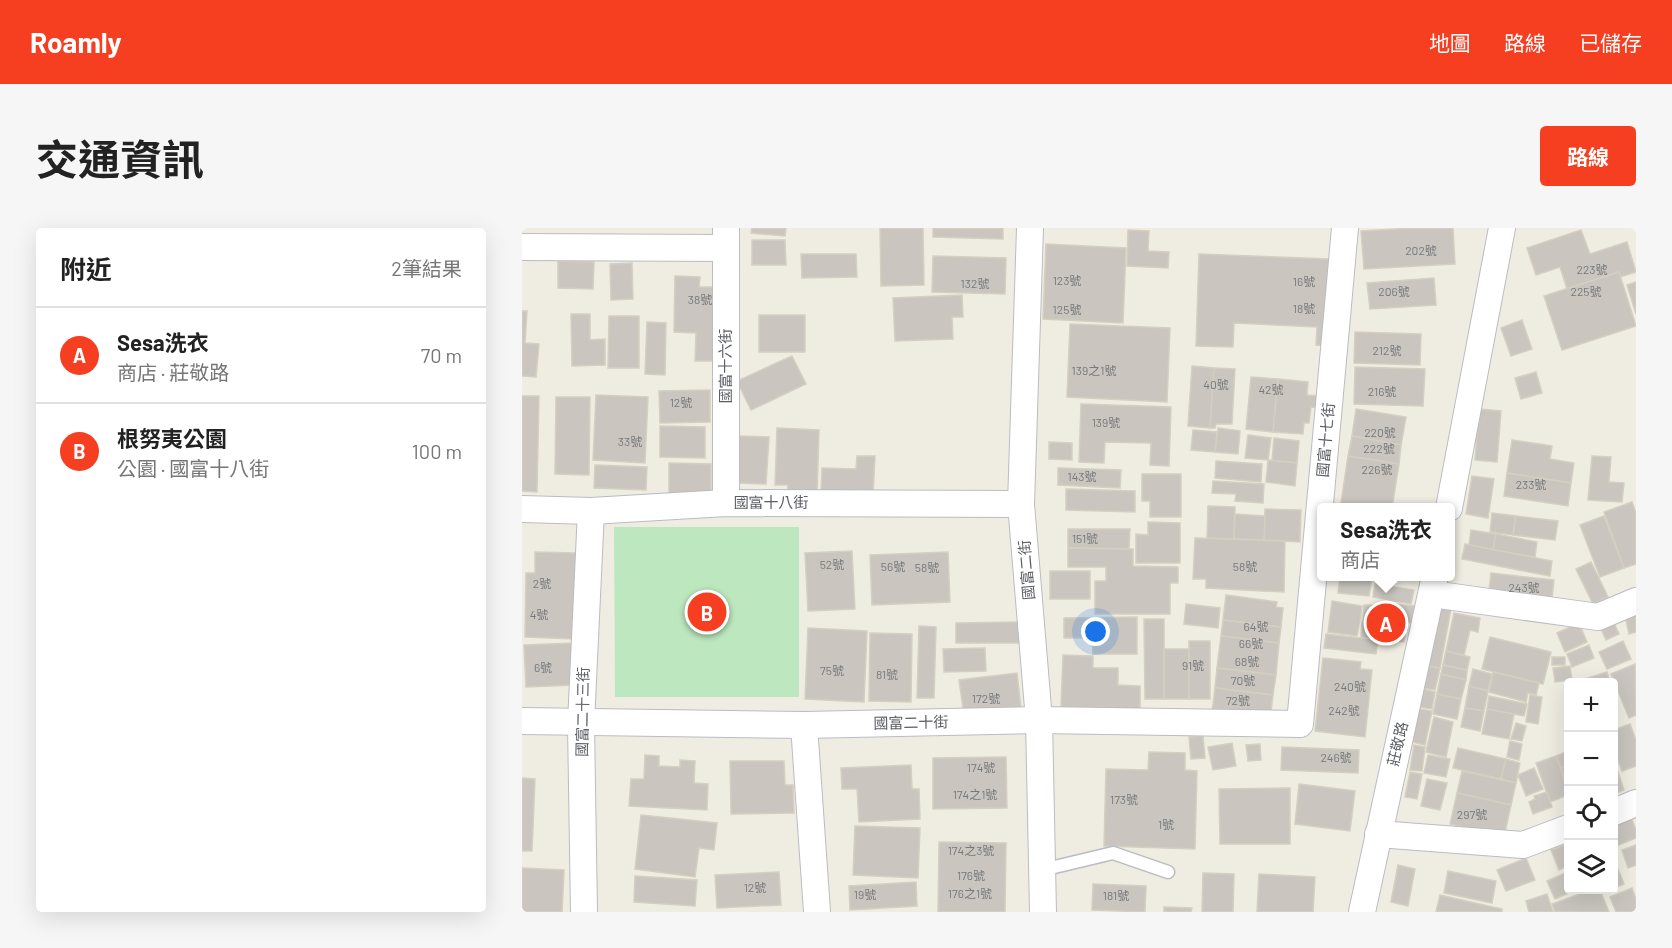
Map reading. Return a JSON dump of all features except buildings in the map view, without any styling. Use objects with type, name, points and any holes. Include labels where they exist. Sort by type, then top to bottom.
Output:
[{"type":"street","name":"國富二街","points":[[1030,228],[1021,504],[1039,720],[1043,912]]},
{"type":"street","name":"國富十七街","points":[[1320,503],[1345,228]]},
{"type":"street","points":[[1450,503],[1502,228]]},
{"type":"street","points":[[522,247],[725,238]]},
{"type":"street","name":"國富十六街","points":[[725,238],[726,503]]},
{"type":"street","name":"國富十八街","points":[[522,509],[591,512],[726,503],[1021,504]]},
{"type":"street","name":"國富二十三街","points":[[584,912],[581,723],[591,512]]},
{"type":"street","name":"國富十七街","points":[[1300,724],[1317,537]]},
{"type":"street","points":[[1434,585],[1598,617],[1636,601]]},
{"type":"street","name":"莊敬路","points":[[1362,912],[1434,585]]},
{"type":"street","name":"國富二十街","points":[[522,722],[804,725],[1039,720],[1300,724]]},
{"type":"street","points":[[804,725],[817,912]]},
{"type":"street","points":[[1618,810],[1636,803]]},
{"type":"street","points":[[1378,834],[1523,845],[1564,830]]},
{"type":"lane","points":[[1042,870],[1113,853],[1168,872]]},
{"type":"green space","points":[[614,527],[799,527],[799,697],[615,697]]},
{"type":"place","name":"根努夷公園","points":[[707,612]]},
{"type":"place","name":"Sesa洗衣","points":[[1386,623]]}]
